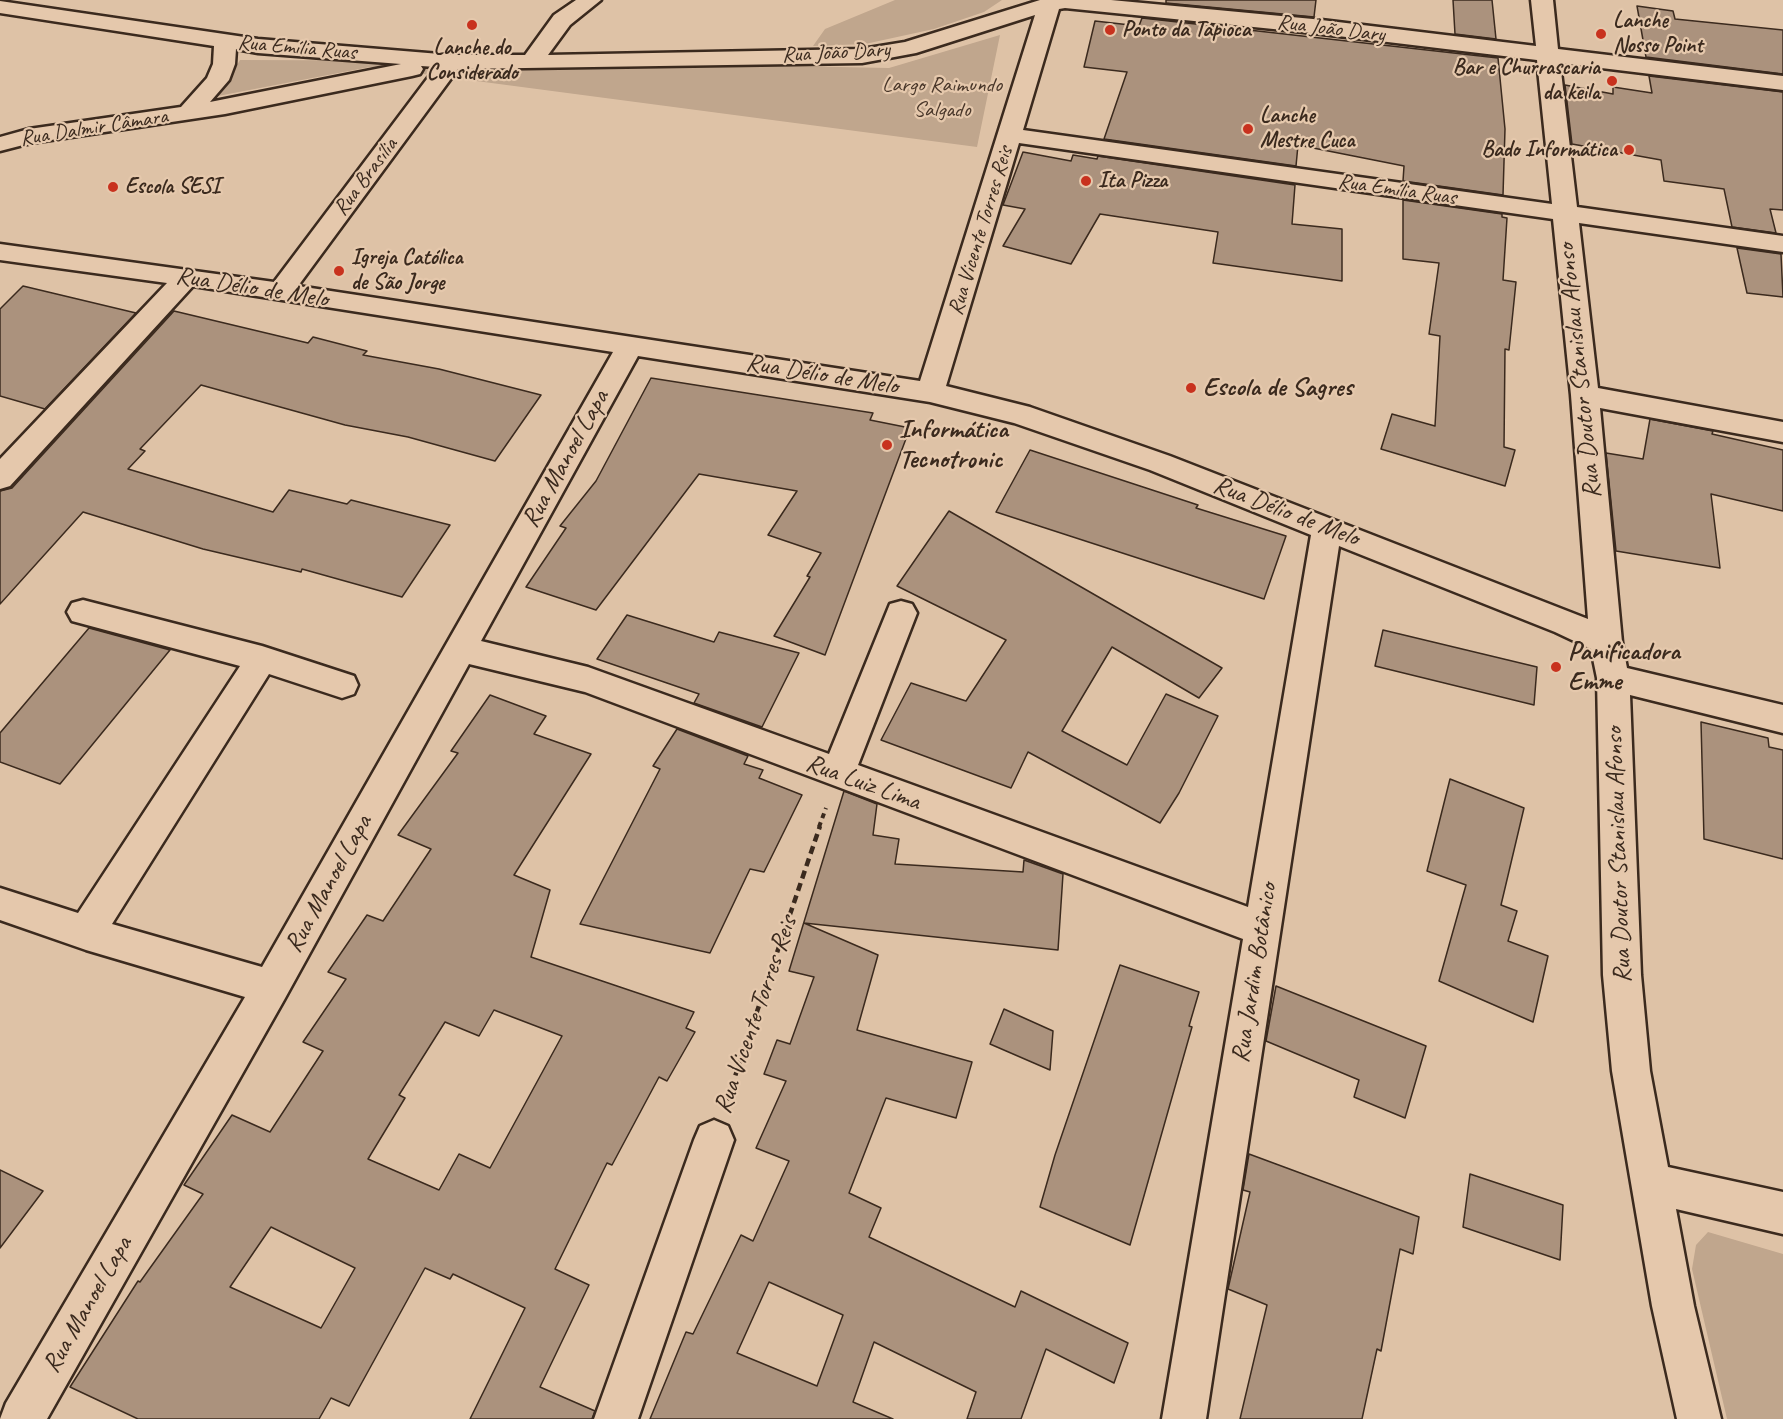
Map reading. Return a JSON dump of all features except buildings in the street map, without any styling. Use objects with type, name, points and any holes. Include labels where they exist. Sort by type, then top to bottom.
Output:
[{"type":"street","points":[[531,62],[562,20],[590,0]]},
{"type":"street","name":"Rua Doutor Stanislau Afonso","points":[[1542,0],[1550,56],[1564,214],[1585,395],[1606,642],[1613,678],[1622,975],[1630,1071],[1673,1306],[1699,1419]]},
{"type":"street","name":"Rua João Dary","points":[[597,61],[862,56],[908,48],[1050,2],[1313,26],[1783,83]]},
{"type":"street","name":"Rua Vicente Torres Reis","points":[[930,392],[1011,135],[1050,2]]},
{"type":"street","name":"Rua Emília Ruas","points":[[0,7],[225,42],[450,61],[597,61]]},
{"type":"street","name":"Rua Dalmir Câmara","points":[[188,113],[218,80],[224,64],[225,42]]},
{"type":"street","name":"Rua Dalmir Câmara","points":[[0,144],[29,136],[188,113],[450,61]]},
{"type":"street","name":"Rua Brasília","points":[[280,292],[450,61]]},
{"type":"street","name":"Rua Emília Ruas","points":[[1011,135],[1783,244]]},
{"type":"street","name":"Rua Délio de Melo","points":[[0,252],[187,278],[930,392],[1060,427],[1327,527],[1566,623],[1606,642]]},
{"type":"street","points":[[0,478],[187,278]]},
{"type":"street","name":"Rua Manoel Lapa","points":[[22,1419],[271,987],[631,345]]},
{"type":"street","points":[[1585,395],[1783,432]]},
{"type":"street","name":"Rua Jardim Botânico","points":[[1184,1419],[1327,527]]},
{"type":"street","points":[[83,612],[262,659],[342,685]]},
{"type":"street","points":[[837,773],[901,613]]},
{"type":"street","name":"Rua Luiz Lima","points":[[460,649],[588,680],[1262,929]]},
{"type":"street","points":[[86,933],[262,659]]},
{"type":"street","points":[[1613,678],[1783,719]]},
{"type":"street","points":[[0,904],[86,933],[271,987]]},
{"type":"street","name":"Rua Vicente Torres Reis","points":[[616,1419],[714,1140]]},
{"type":"street","points":[[1651,1183],[1783,1213]]},
{"type":"path","name":"Rua Vicente Torres Reis","points":[[714,1140],[837,773]]},
{"type":"green space","points":[[895,0],[1002,0],[984,12],[934,29],[865,44],[813,46],[825,29]]},
{"type":"green space","name":"Largo Raimundo Salgado","points":[[1000,35],[977,147],[370,67],[218,96],[240,60],[541,61],[889,68]]},
{"type":"green space","points":[[1708,1232],[1783,1254],[1783,1419],[1727,1419],[1692,1269],[1696,1245]]},
{"type":"place","name":"Lanche do Considerado","points":[[472,25]]},
{"type":"place","name":"Ponto da Tapioca","points":[[1110,30]]},
{"type":"place","name":"Lanche Nosso Point","points":[[1601,34]]},
{"type":"place","name":"Bar e Churrascaria da keila","points":[[1612,81]]},
{"type":"place","name":"Lanche Mestre Cuca","points":[[1248,129]]},
{"type":"place","name":"Bado Informática","points":[[1629,150]]},
{"type":"place","name":"Ita Pizza","points":[[1086,181]]},
{"type":"place","name":"Escola SESI","points":[[113,187]]},
{"type":"place","name":"Igreja Católica de São Jorge","points":[[339,271]]},
{"type":"place","name":"Escola de Sagres","points":[[1191,388]]},
{"type":"place","name":"Informática Tecnotronic","points":[[887,445]]},
{"type":"place","name":"Panificadora Emme","points":[[1556,667]]}]
